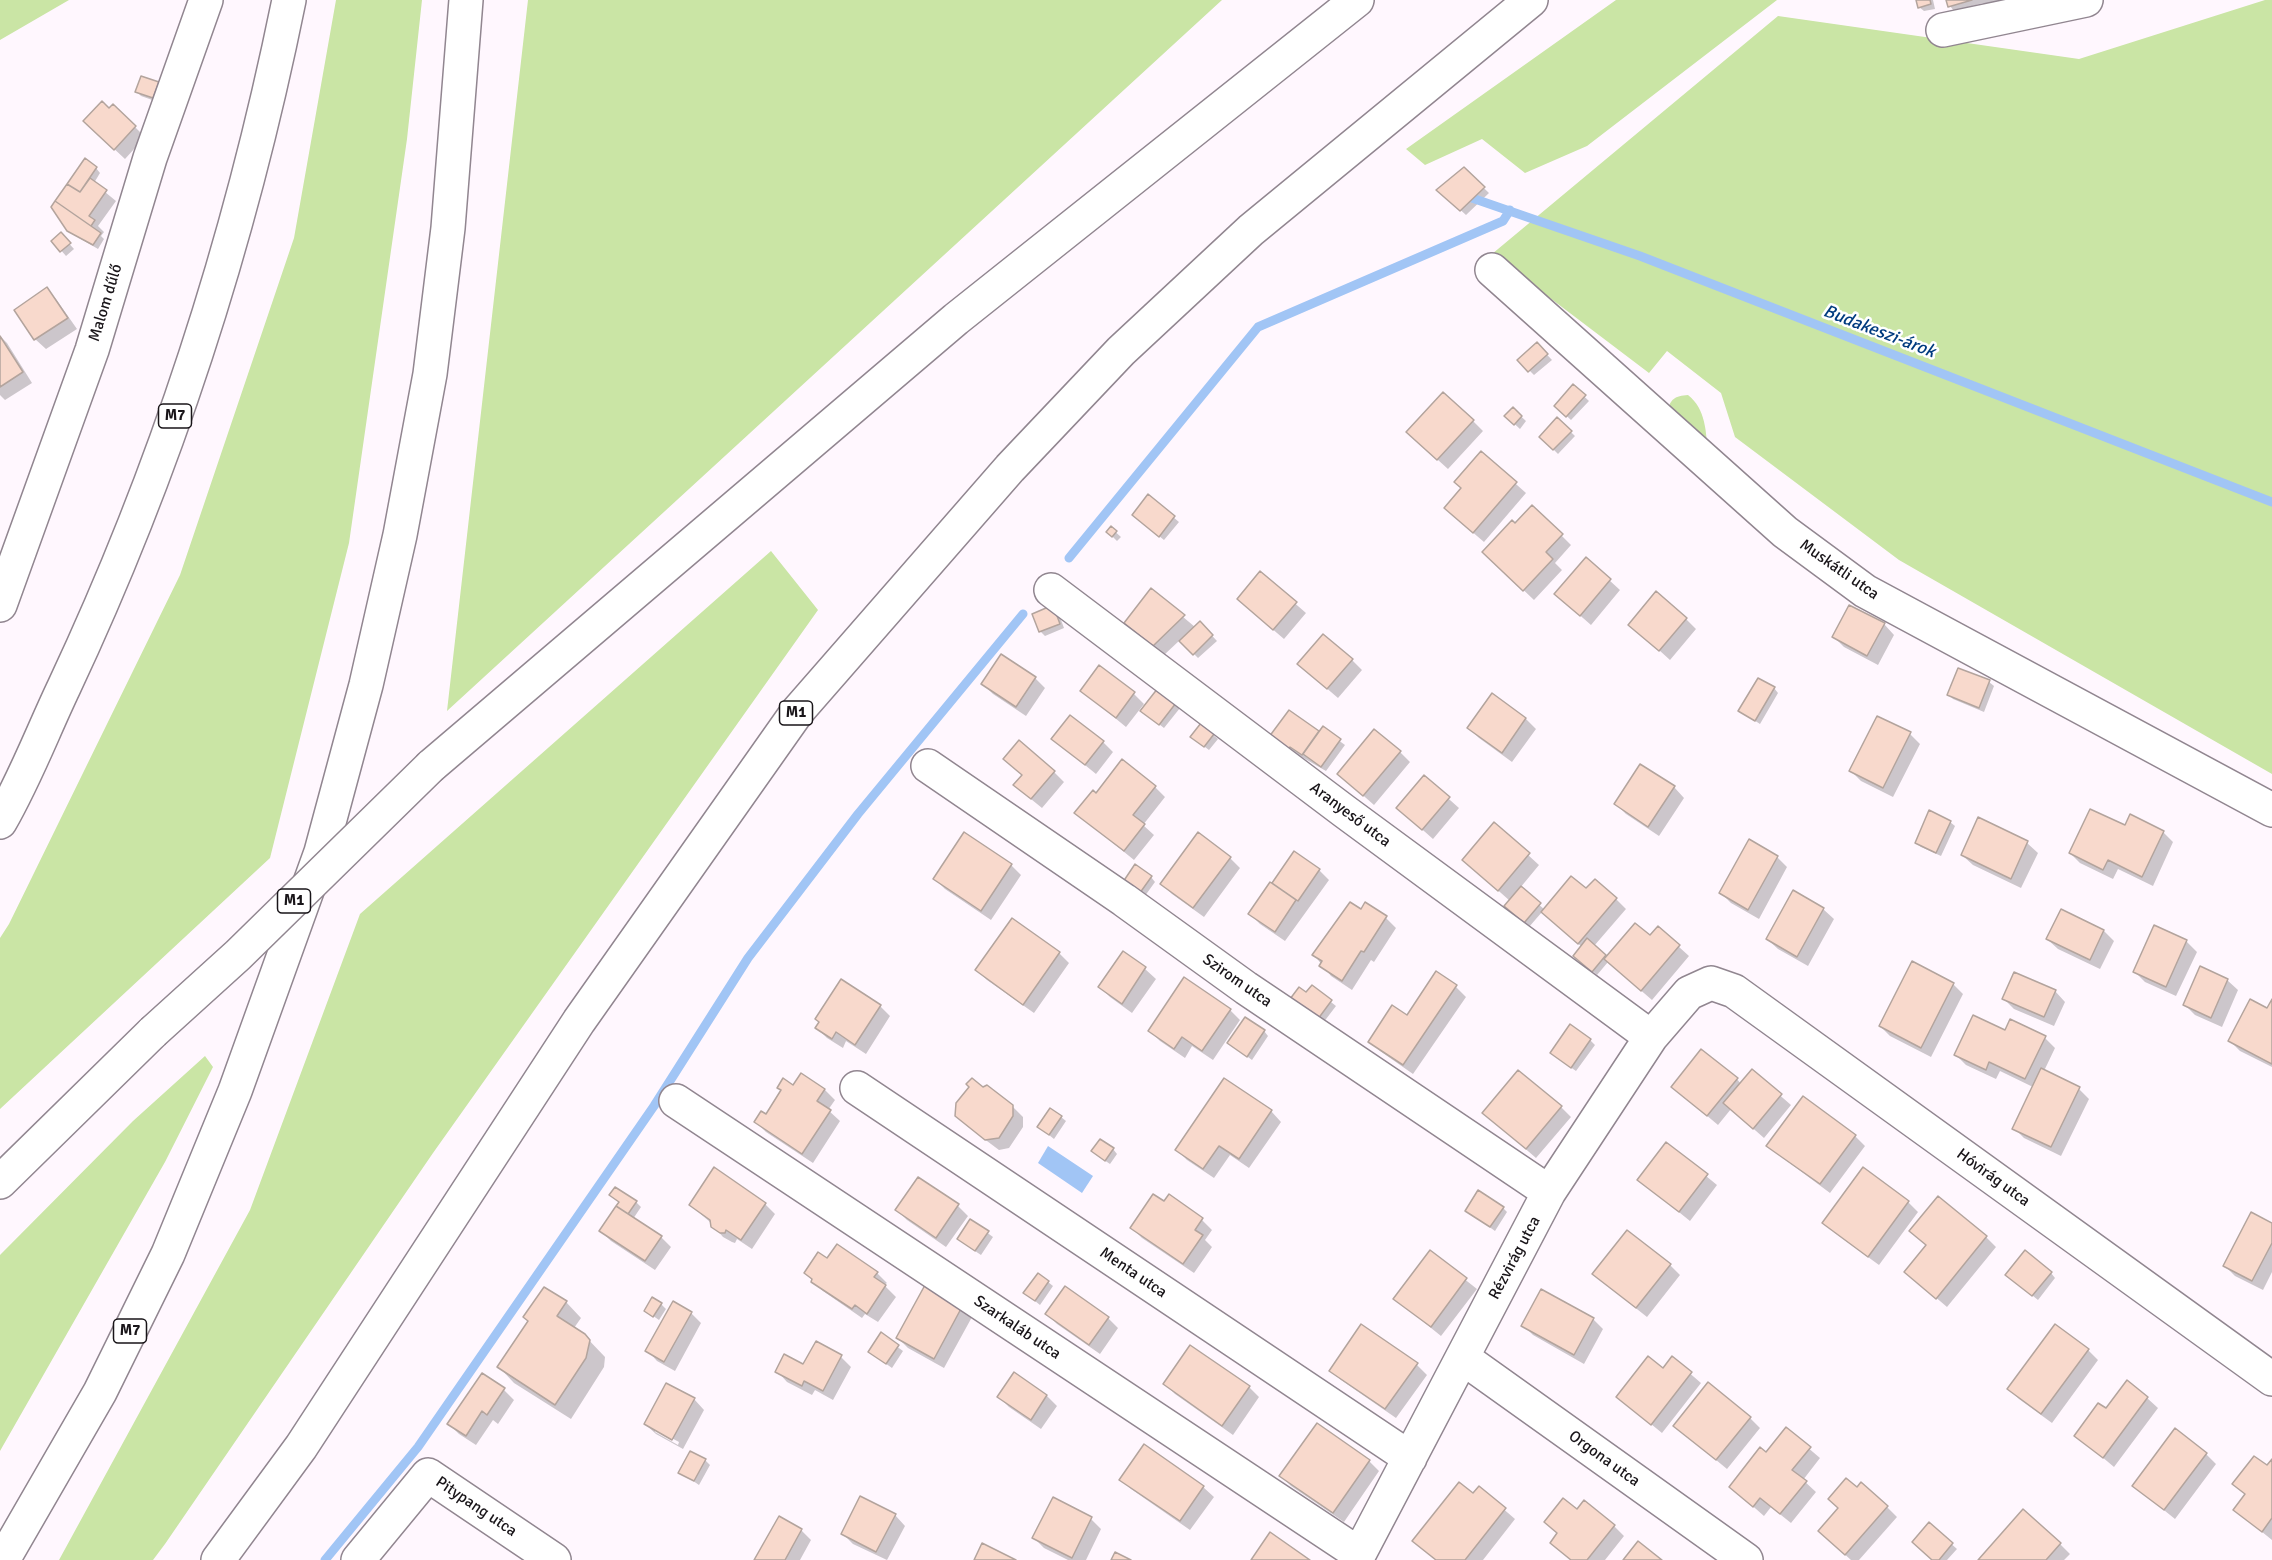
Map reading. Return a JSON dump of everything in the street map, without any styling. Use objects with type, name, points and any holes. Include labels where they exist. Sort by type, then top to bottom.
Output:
[{"type":"main road","name":"Malom dűlő","points":[[0,605],[88,360],[150,158],[206,0]]},
{"type":"main road","name":"M7","points":[[0,822],[104,602],[189,380],[242,205],[289,0]]},
{"type":"main road","name":"M7","points":[[3,1560],[100,1392],[168,1254],[235,1091],[321,852],[380,627],[430,374],[448,228],[466,0]]},
{"type":"main road","name":"M1","points":[[0,1182],[153,1032],[238,955],[431,766],[956,319],[1357,0]]},
{"type":"main road","name":"M1","points":[[218,1560],[300,1447],[579,1021],[797,712],[1010,468],[1121,351],[1251,230],[1531,0]]},
{"type":"main road","points":[[1943,30],[2086,0]]},
{"type":"main road","name":"Muskátli utca","points":[[1492,270],[1785,532],[1865,591],[2272,810]]},
{"type":"main road","name":"Aranyeső utca","points":[[1051,590],[1344,811],[1651,1037]]},
{"type":"main road","name":"Szirom utca","points":[[928,766],[1124,900],[1246,988],[1549,1192]]},
{"type":"main road","name":"Rézvirág utca","points":[[1357,1557],[1549,1192],[1651,1037],[1689,993],[1711,983]]},
{"type":"main road","name":"Hóvirág utca","points":[[1711,983],[1734,991],[2272,1379]]},
{"type":"main road","name":"Menta utca","points":[[857,1088],[1410,1458]]},
{"type":"main road","name":"Szarkaláb utca","points":[[676,1101],[1357,1557]]},
{"type":"main road","name":"Orgona utca","points":[[1463,1358],[1746,1560]]},
{"type":"main road","name":"Pitypang utca","points":[[358,1560],[428,1474],[554,1560]]},
{"type":"green space","points":[[0,0],[69,0],[0,40]]},
{"type":"green space","points":[[336,0],[422,0],[407,139],[349,543],[270,858],[0,1109],[0,938],[9,924],[180,575],[294,238]]},
{"type":"green space","points":[[528,0],[1222,0],[447,711]]},
{"type":"green space","points":[[1616,0],[1777,0],[1587,146],[1525,173],[1482,139],[1425,165],[1406,149]]},
{"type":"green space","points":[[2265,0],[2272,0],[2272,774],[1899,560],[1735,437],[1721,393],[1667,351],[1649,373],[1492,254],[1778,16],[2079,59]]},
{"type":"green space","points":[[1688,395],[1702,414],[1708,454],[1668,411],[1674,399]]},
{"type":"green space","points":[[771,551],[818,610],[433,1153],[165,1544],[153,1560],[59,1560],[250,1210],[360,914]]},
{"type":"green space","points":[[205,1056],[213,1067],[165,1162],[0,1451],[0,1255],[133,1121]]},
{"type":"water","points":[[1048,1146],[1093,1176],[1082,1193],[1038,1163]]},
{"type":"building","points":[[1916,0],[1930,0],[1931,4],[1918,8]]},
{"type":"building","points":[[1946,0],[1972,0],[1948,7]]},
{"type":"building","points":[[141,76],[159,82],[153,98],[135,92]]},
{"type":"building","points":[[102,101],[109,108],[113,104],[136,126],[114,150],[83,121]]},
{"type":"building","points":[[85,158],[97,167],[80,192],[67,184]]},
{"type":"building","points":[[1464,167],[1485,187],[1460,211],[1436,190]]},
{"type":"building","points":[[90,178],[107,190],[89,216],[95,220],[91,226],[55,201],[67,184],[80,192]]},
{"type":"building","points":[[55,201],[101,233],[93,245],[67,231],[51,207]]},
{"type":"building","points":[[61,232],[71,243],[60,252],[51,241]]},
{"type":"building","points":[[47,287],[68,318],[34,340],[14,310]]},
{"type":"building","points":[[0,336],[23,372],[0,387]]},
{"type":"building","points":[[1537,342],[1548,354],[1528,372],[1517,360]]},
{"type":"building","points":[[1573,384],[1586,395],[1566,417],[1554,406]]},
{"type":"building","points":[[1443,392],[1474,420],[1437,460],[1406,432]]},
{"type":"building","points":[[1513,407],[1522,416],[1514,425],[1504,416]]},
{"type":"building","points":[[1557,417],[1572,431],[1553,450],[1539,437]]},
{"type":"building","points":[[1481,451],[1517,482],[1473,533],[1444,508],[1461,488],[1454,482]]},
{"type":"building","points":[[1148,494],[1175,516],[1159,537],[1132,515]]},
{"type":"building","points":[[1532,505],[1563,534],[1546,552],[1553,559],[1523,591],[1482,552],[1512,520],[1515,523]]},
{"type":"building","points":[[1111,526],[1117,531],[1112,537],[1106,532]]},
{"type":"building","points":[[1586,557],[1611,579],[1580,616],[1554,594]]},
{"type":"building","points":[[1260,571],[1297,602],[1273,630],[1237,599]]},
{"type":"building","points":[[1151,588],[1185,615],[1153,646],[1124,623]]},
{"type":"building","points":[[1656,591],[1687,618],[1659,651],[1628,625]]},
{"type":"building","points":[[1053,605],[1060,624],[1039,632],[1032,614]]},
{"type":"building","points":[[1849,605],[1885,623],[1867,656],[1832,637]]},
{"type":"building","points":[[1200,621],[1213,635],[1193,655],[1179,641]]},
{"type":"building","points":[[1323,634],[1353,659],[1327,689],[1297,664]]},
{"type":"building","points":[[1001,654],[1036,677],[1016,707],[981,684]]},
{"type":"building","points":[[1099,665],[1135,692],[1116,718],[1080,691]]},
{"type":"building","points":[[1958,668],[1990,680],[1979,708],[1947,695]]},
{"type":"building","points":[[1758,678],[1775,687],[1755,721],[1738,711]]},
{"type":"building","points":[[1158,688],[1176,703],[1159,725],[1140,711]]},
{"type":"building","points":[[1492,693],[1526,718],[1502,753],[1467,728]]},
{"type":"building","points":[[1289,710],[1319,731],[1302,755],[1290,747],[1281,758],[1263,745]]},
{"type":"building","points":[[1070,715],[1104,741],[1085,765],[1051,739]]},
{"type":"building","points":[[1877,716],[1911,732],[1883,788],[1849,771]]},
{"type":"building","points":[[1201,723],[1214,734],[1204,747],[1190,737]]},
{"type":"building","points":[[1323,726],[1341,739],[1321,767],[1303,754]]},
{"type":"building","points":[[1374,729],[1401,751],[1363,796],[1337,774]]},
{"type":"building","points":[[1019,740],[1055,771],[1031,799],[1013,785],[1022,775],[1003,759]]},
{"type":"building","points":[[1122,759],[1156,786],[1133,815],[1145,824],[1124,851],[1074,813],[1093,790],[1096,793]]},
{"type":"building","points":[[1640,764],[1675,786],[1648,827],[1614,804]]},
{"type":"building","points":[[1424,775],[1450,797],[1422,830],[1396,808]]},
{"type":"building","points":[[2090,809],[2125,825],[2130,814],[2164,831],[2142,877],[2108,860],[2103,870],[2069,853]]},
{"type":"building","points":[[1929,810],[1951,821],[1936,853],[1915,843]]},
{"type":"building","points":[[1978,817],[2028,841],[2011,879],[1961,855]]},
{"type":"building","points":[[1494,822],[1530,853],[1498,891],[1462,860]]},
{"type":"building","points":[[964,832],[1012,864],[981,911],[933,879]]},
{"type":"building","points":[[1198,832],[1231,857],[1193,908],[1160,884]]},
{"type":"building","points":[[1749,839],[1778,856],[1748,910],[1719,893]]},
{"type":"building","points":[[1294,851],[1320,869],[1298,901],[1272,883]]},
{"type":"building","points":[[1135,864],[1152,876],[1137,897],[1121,885]]},
{"type":"building","points":[[1571,876],[1586,888],[1595,879],[1617,898],[1578,944],[1541,912]]},
{"type":"building","points":[[1270,882],[1296,900],[1275,932],[1248,914]]},
{"type":"building","points":[[1521,886],[1541,903],[1524,923],[1504,906]]},
{"type":"building","points":[[1793,890],[1824,908],[1797,957],[1766,939]]},
{"type":"building","points":[[1350,902],[1361,909],[1365,902],[1387,916],[1342,981],[1319,966],[1322,961],[1312,955]]},
{"type":"building","points":[[2061,909],[2104,930],[2090,960],[2046,939]]},
{"type":"building","points":[[1012,918],[1060,952],[1023,1005],[975,970]]},
{"type":"building","points":[[1635,923],[1650,935],[1658,926],[1680,945],[1641,991],[1604,959]]},
{"type":"building","points":[[2154,925],[2187,940],[2166,987],[2133,972]]},
{"type":"building","points":[[1587,938],[1606,955],[1592,972],[1573,956]]},
{"type":"building","points":[[1123,951],[1146,967],[1122,1004],[1098,987]]},
{"type":"building","points":[[1912,961],[1954,983],[1921,1048],[1879,1026]]},
{"type":"building","points":[[2200,966],[2228,979],[2211,1018],[2183,1005]]},
{"type":"building","points":[[1436,971],[1457,985],[1403,1065],[1368,1042],[1392,1005],[1407,1015]]},
{"type":"building","points":[[2014,972],[2056,990],[2044,1017],[2002,999]]},
{"type":"building","points":[[1184,977],[1231,1009],[1202,1051],[1182,1037],[1174,1049],[1148,1031]]},
{"type":"building","points":[[841,979],[881,1005],[855,1045],[836,1032],[832,1039],[815,1028],[819,1022],[815,1019]]},
{"type":"building","points":[[1312,985],[1332,1000],[1315,1023],[1287,1003],[1299,987],[1306,992]]},
{"type":"building","points":[[2250,999],[2267,1008],[2272,999],[2272,1064],[2228,1041]]},
{"type":"building","points":[[1973,1015],[2005,1030],[2010,1019],[2046,1036],[2025,1079],[1989,1062],[1986,1070],[1954,1055]]},
{"type":"building","points":[[1245,1017],[1265,1030],[1247,1057],[1227,1043]]},
{"type":"building","points":[[1570,1024],[1591,1039],[1571,1068],[1550,1053]]},
{"type":"building","points":[[1701,1049],[1738,1078],[1707,1116],[1671,1087]]},
{"type":"building","points":[[2041,1068],[2080,1087],[2051,1147],[2012,1129]]},
{"type":"building","points":[[1752,1069],[1782,1094],[1753,1129],[1723,1103]]},
{"type":"building","points":[[1518,1070],[1562,1106],[1526,1149],[1482,1113]]},
{"type":"building","points":[[801,1073],[825,1089],[817,1101],[831,1110],[802,1154],[754,1122],[761,1111],[766,1114],[781,1090],[777,1088],[783,1078],[793,1085]]},
{"type":"building","points":[[972,1078],[983,1087],[987,1085],[1013,1105],[1013,1116],[999,1138],[985,1140],[955,1116],[956,1103],[969,1087],[966,1084]]},
{"type":"building","points":[[1224,1078],[1272,1110],[1239,1159],[1219,1146],[1203,1169],[1175,1150]]},
{"type":"building","points":[[1803,1096],[1856,1135],[1820,1184],[1766,1146]]},
{"type":"building","points":[[1050,1108],[1062,1116],[1049,1135],[1037,1127]]},
{"type":"building","points":[[1100,1139],[1114,1148],[1105,1161],[1091,1151]]},
{"type":"building","points":[[1666,1142],[1708,1174],[1679,1212],[1637,1180]]},
{"type":"building","points":[[714,1167],[766,1203],[741,1240],[726,1230],[725,1233],[720,1233],[711,1227],[710,1220],[689,1205]]},
{"type":"building","points":[[1863,1167],[1909,1201],[1868,1257],[1822,1223]]},
{"type":"building","points":[[918,1177],[959,1204],[936,1238],[895,1210]]},
{"type":"building","points":[[615,1187],[637,1201],[628,1214],[616,1206],[619,1202],[609,1195]]},
{"type":"building","points":[[1478,1190],[1504,1207],[1490,1227],[1465,1211]]},
{"type":"building","points":[[1153,1194],[1164,1201],[1169,1194],[1203,1218],[1195,1230],[1203,1235],[1183,1264],[1130,1228]]},
{"type":"building","points":[[1938,1196],[1987,1236],[1936,1299],[1904,1272],[1926,1245],[1909,1231]]},
{"type":"building","points":[[616,1206],[662,1236],[645,1261],[599,1231]]},
{"type":"building","points":[[2251,1212],[2272,1223],[2272,1243],[2252,1281],[2223,1266]]},
{"type":"building","points":[[970,1219],[989,1231],[975,1251],[957,1239]]},
{"type":"building","points":[[1627,1230],[1671,1264],[1636,1308],[1592,1274]]},
{"type":"building","points":[[837,1244],[878,1272],[874,1277],[886,1285],[867,1314],[855,1305],[852,1309],[811,1282],[812,1279],[804,1273],[818,1252],[827,1258]]},
{"type":"building","points":[[1430,1250],[1467,1278],[1431,1327],[1393,1299]]},
{"type":"building","points":[[2025,1250],[2052,1272],[2032,1296],[2005,1275]]},
{"type":"building","points":[[1038,1273],[1049,1281],[1035,1301],[1023,1293]]},
{"type":"building","points":[[925,1285],[963,1305],[934,1359],[896,1338]]},
{"type":"building","points":[[1065,1286],[1109,1317],[1089,1345],[1045,1314]]},
{"type":"building","points":[[544,1287],[567,1301],[557,1316],[585,1334],[590,1340],[586,1358],[555,1405],[497,1367],[528,1321],[523,1317]]},
{"type":"building","points":[[1541,1289],[1594,1318],[1574,1355],[1521,1326]]},
{"type":"building","points":[[652,1297],[662,1303],[653,1317],[644,1311]]},
{"type":"building","points":[[673,1301],[692,1312],[664,1362],[645,1351]]},
{"type":"building","points":[[1361,1324],[1418,1363],[1385,1409],[1329,1371]]},
{"type":"building","points":[[2055,1324],[2089,1349],[2041,1414],[2007,1389]]},
{"type":"building","points":[[881,1332],[899,1345],[886,1364],[868,1352]]},
{"type":"building","points":[[816,1341],[842,1355],[823,1391],[804,1381],[802,1386],[775,1372],[784,1354],[803,1364]]},
{"type":"building","points":[[1190,1345],[1250,1386],[1222,1426],[1163,1384]]},
{"type":"building","points":[[1648,1356],[1663,1368],[1672,1356],[1692,1372],[1651,1425],[1616,1397]]},
{"type":"building","points":[[1014,1372],[1047,1395],[1031,1420],[997,1397]]},
{"type":"building","points":[[482,1373],[505,1388],[487,1415],[482,1411],[466,1436],[447,1424]]},
{"type":"building","points":[[2127,1380],[2148,1397],[2103,1458],[2074,1436],[2098,1403],[2106,1408]]},
{"type":"building","points":[[1708,1382],[1751,1417],[1716,1460],[1673,1426]]},
{"type":"building","points":[[666,1383],[695,1398],[672,1440],[644,1424]]},
{"type":"building","points":[[1317,1423],[1370,1460],[1333,1513],[1279,1476]]},
{"type":"building","points":[[1786,1427],[1811,1447],[1792,1470],[1807,1481],[1780,1514],[1760,1498],[1753,1507],[1729,1487],[1760,1447],[1766,1452]]},
{"type":"building","points":[[2175,1428],[2207,1453],[2164,1510],[2132,1486]]},
{"type":"building","points":[[1144,1444],[1204,1486],[1180,1521],[1119,1480]]},
{"type":"building","points":[[690,1451],[706,1459],[694,1481],[678,1473]]},
{"type":"building","points":[[2254,1456],[2267,1465],[2272,1459],[2272,1518],[2262,1532],[2233,1510],[2245,1494],[2232,1484]]},
{"type":"building","points":[[1846,1478],[1857,1487],[1861,1482],[1888,1506],[1845,1555],[1818,1531],[1838,1508],[1828,1499]]},
{"type":"building","points":[[1459,1482],[1473,1493],[1479,1486],[1506,1508],[1465,1560],[1436,1560],[1412,1541]]},
{"type":"building","points":[[860,1496],[896,1514],[876,1552],[841,1534]]},
{"type":"building","points":[[1053,1497],[1092,1517],[1072,1558],[1032,1538]]},
{"type":"building","points":[[1563,1498],[1577,1509],[1584,1500],[1615,1525],[1587,1560],[1571,1560],[1550,1543],[1557,1533],[1544,1522]]},
{"type":"building","points":[[2023,1509],[2061,1543],[2046,1560],[1978,1560]]},
{"type":"building","points":[[779,1516],[802,1529],[785,1560],[754,1560]]},
{"type":"building","points":[[1929,1522],[1953,1543],[1939,1560],[1932,1560],[1912,1542]]},
{"type":"building","points":[[1270,1532],[1310,1560],[1251,1560]]},
{"type":"building","points":[[1638,1541],[1662,1560],[1623,1560]]},
{"type":"building","points":[[982,1543],[1016,1560],[974,1560]]},
{"type":"building","points":[[1115,1552],[1131,1560],[1111,1560]]},
{"type":"waterway","name":"Budakeszi-árok","points":[[1472,198],[1640,256],[2272,502]]},
{"type":"waterway","points":[[1069,558],[1258,327],[1503,221],[1510,210]]},
{"type":"waterway","points":[[325,1560],[418,1447],[654,1106],[748,958],[858,814],[1023,614]]}]
